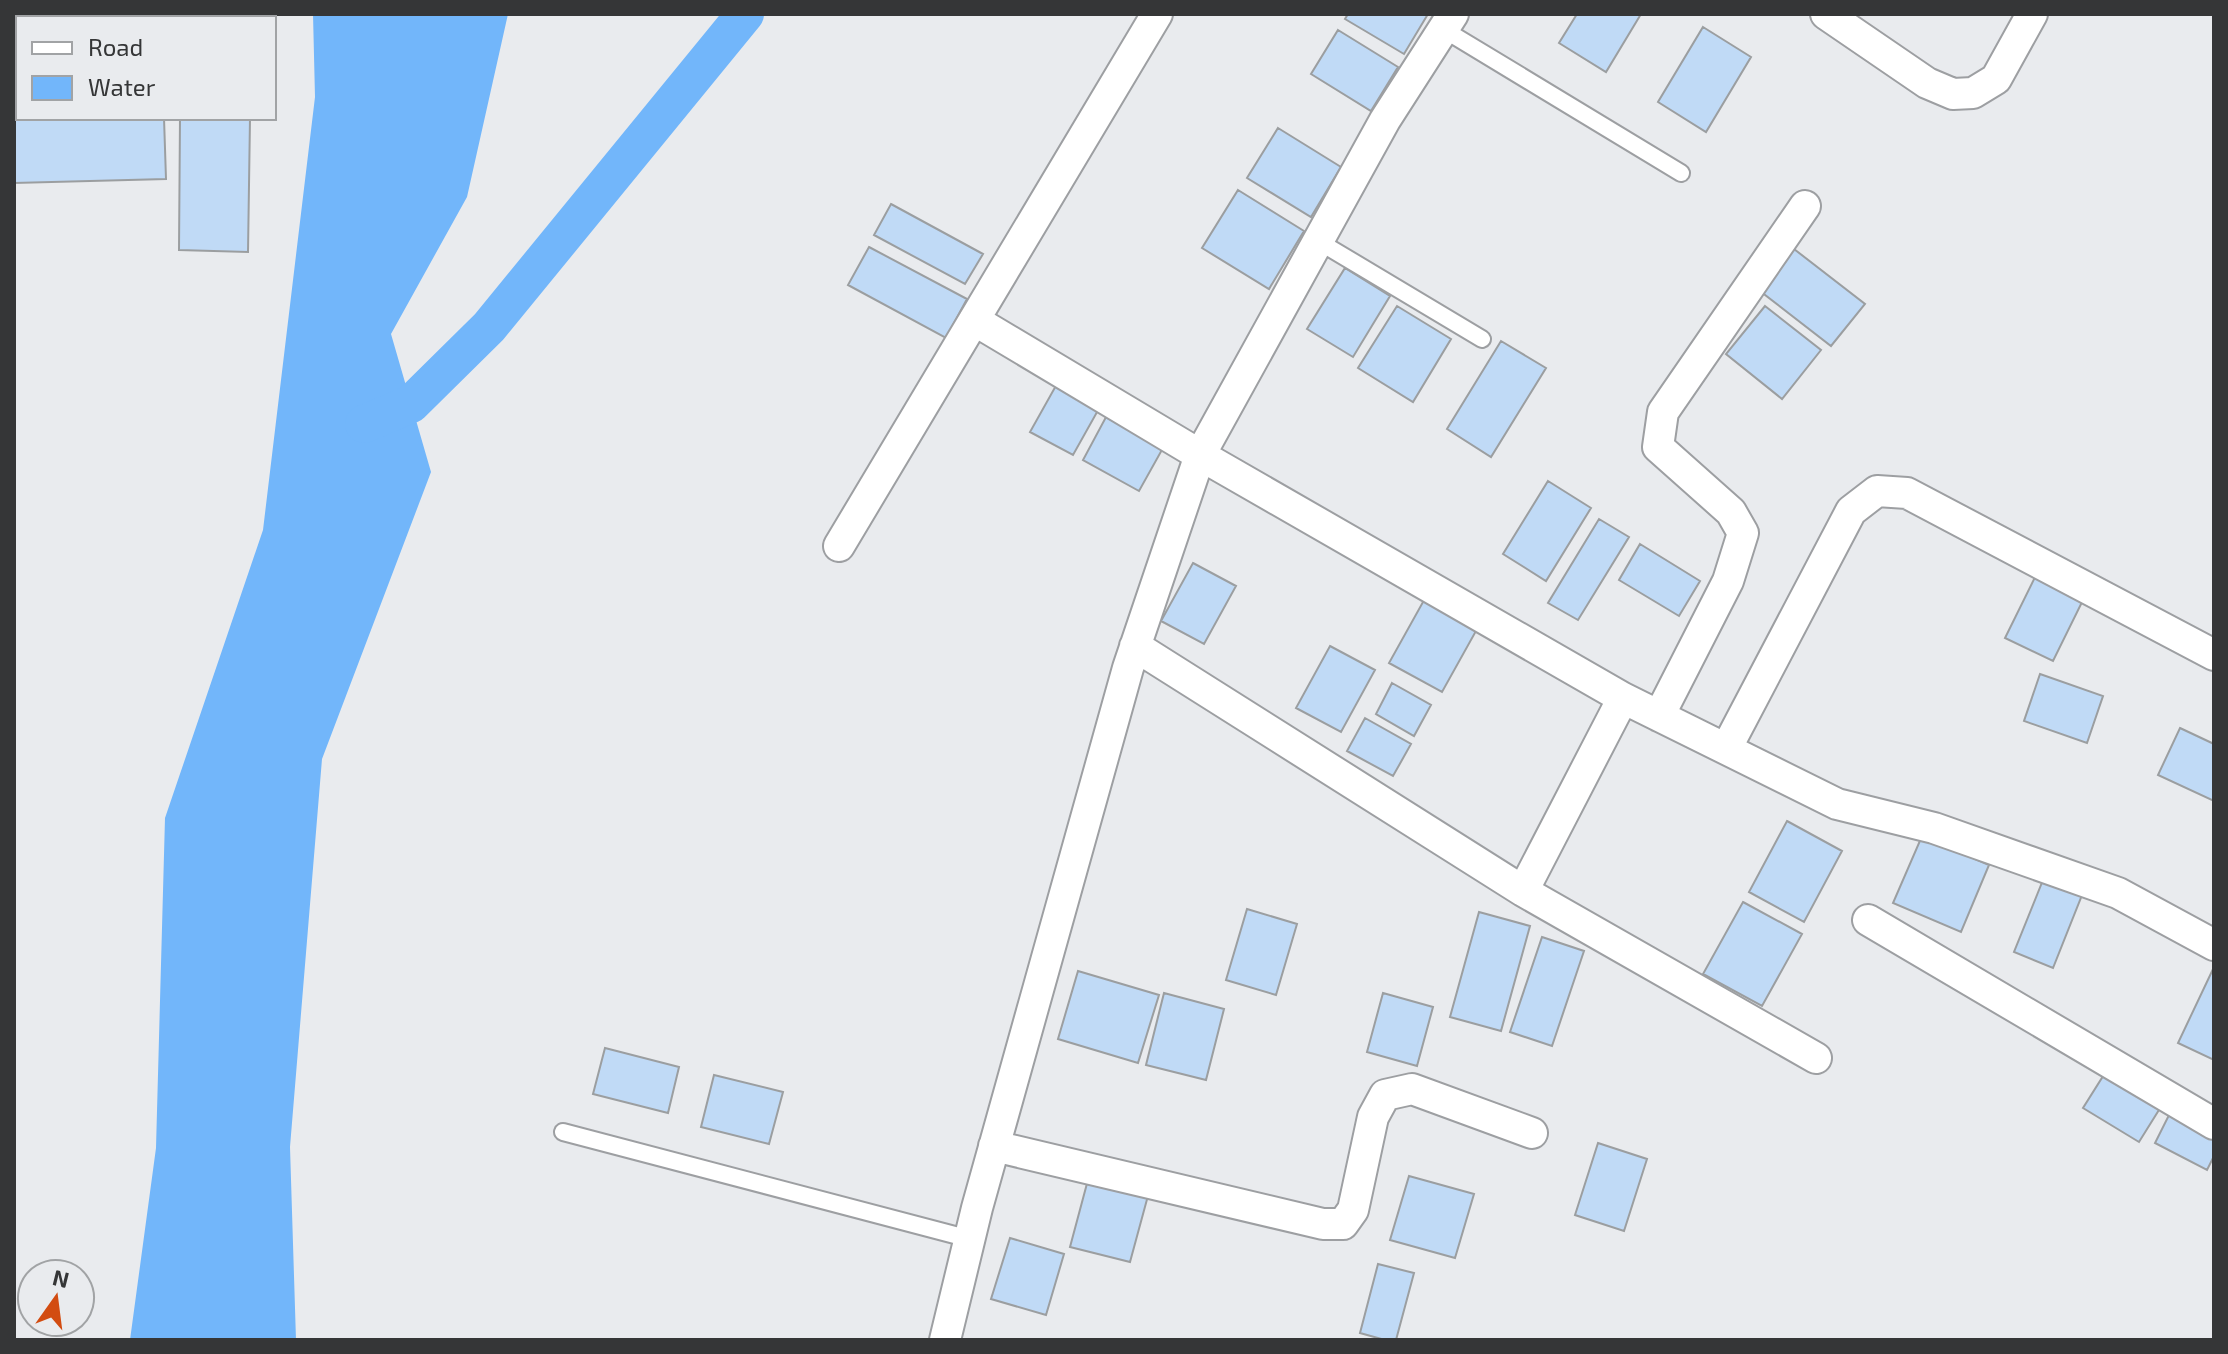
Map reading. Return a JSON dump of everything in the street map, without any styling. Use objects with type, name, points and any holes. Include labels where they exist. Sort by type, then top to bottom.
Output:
[{"type":"street","points":[[839,546],[1157,14]]},
{"type":"street","points":[[1826,14],[1927,83],[1953,94],[1973,93],[1996,79],[2032,14]]},
{"type":"street","points":[[945,1340],[994,1146],[1135,646],[1200,455],[1385,120],[1448,21]]},
{"type":"street","points":[[1659,716],[1728,581],[1743,533],[1731,512],[1658,447],[1663,412],[1805,206]]},
{"type":"street","points":[[974,320],[1200,455],[1623,698],[1837,804],[1934,828],[2118,893],[2214,945]]},
{"type":"street","points":[[1726,749],[1851,511],[1877,491],[1907,493],[2214,655]]},
{"type":"street","points":[[1135,646],[1523,891],[1816,1058]]},
{"type":"street","points":[[1523,891],[1623,698]]},
{"type":"street","points":[[1868,920],[2214,1124]]},
{"type":"street","points":[[994,1146],[1323,1224],[1343,1224],[1353,1210],[1373,1117],[1385,1095],[1412,1089],[1532,1133]]},
{"type":"lane","points":[[1448,21],[1681,173]]},
{"type":"lane","points":[[1318,241],[1482,339]]},
{"type":"lane","points":[[563,1132],[970,1239]]},
{"type":"water","points":[[313,14],[508,14],[467,197],[391,334],[431,472],[322,759],[290,1147],[296,1340],[130,1340],[156,1148],[165,818],[263,530],[315,97]]},
{"type":"building","points":[[1348,14],[1428,14],[1404,54],[1345,19]]},
{"type":"building","points":[[1577,14],[1641,14],[1606,72],[1559,43]]},
{"type":"building","points":[[14,21],[16,21],[16,72]]},
{"type":"building","points":[[1703,27],[1751,57],[1706,132],[1658,102]]},
{"type":"building","points":[[1338,30],[1398,67],[1371,111],[1311,74]]},
{"type":"building","points":[[14,91],[16,120],[164,120],[166,179],[14,183]]},
{"type":"building","points":[[180,120],[250,120],[248,252],[179,250]]},
{"type":"building","points":[[1278,128],[1341,167],[1311,217],[1247,178]]},
{"type":"building","points":[[1238,190],[1304,231],[1269,289],[1202,248]]},
{"type":"building","points":[[891,204],[983,254],[965,284],[874,235]]},
{"type":"building","points":[[869,247],[967,299],[946,338],[848,285]]},
{"type":"building","points":[[1794,249],[1865,304],[1831,346],[1760,291]]},
{"type":"building","points":[[1345,268],[1390,296],[1353,357],[1307,329]]},
{"type":"building","points":[[1397,306],[1451,339],[1413,402],[1358,368]]},
{"type":"building","points":[[1765,306],[1821,350],[1782,399],[1726,354]]},
{"type":"building","points":[[1501,341],[1546,368],[1491,457],[1447,429]]},
{"type":"building","points":[[1058,382],[1101,405],[1073,455],[1030,432]]},
{"type":"building","points":[[1106,417],[1163,448],[1139,491],[1083,460]]},
{"type":"building","points":[[1548,481],[1591,508],[1546,581],[1503,554]]},
{"type":"building","points":[[1599,519],[1629,537],[1578,620],[1548,603]]},
{"type":"building","points":[[1640,544],[1700,581],[1679,616],[1619,580]]},
{"type":"building","points":[[1193,563],[1236,586],[1204,644],[1161,621]]},
{"type":"building","points":[[2039,569],[2087,592],[2053,661],[2005,638]]},
{"type":"building","points":[[1428,593],[1481,622],[1442,692],[1389,663]]},
{"type":"building","points":[[1330,646],[1375,670],[1341,732],[1296,708]]},
{"type":"building","points":[[2040,674],[2103,696],[2087,743],[2024,721]]},
{"type":"building","points":[[1392,683],[1431,705],[1414,736],[1376,714]]},
{"type":"building","points":[[1365,718],[1411,744],[1393,776],[1347,751]]},
{"type":"building","points":[[2180,728],[2214,744],[2214,801],[2158,775]]},
{"type":"building","points":[[1787,821],[1842,851],[1804,922],[1749,892]]},
{"type":"building","points":[[1922,836],[1989,865],[1961,932],[1893,903]]},
{"type":"building","points":[[2043,880],[2082,895],[2053,968],[2014,952]]},
{"type":"building","points":[[1743,902],[1802,934],[1762,1006],[1703,974]]},
{"type":"building","points":[[1247,909],[1297,924],[1276,995],[1226,980]]},
{"type":"building","points":[[1479,912],[1530,926],[1501,1031],[1450,1017]]},
{"type":"building","points":[[1542,937],[1584,951],[1552,1046],[1510,1032]]},
{"type":"building","points":[[2214,967],[2214,1060],[2178,1043]]},
{"type":"building","points":[[1078,971],[1159,995],[1138,1063],[1058,1039]]},
{"type":"building","points":[[1164,993],[1224,1009],[1206,1080],[1146,1065]]},
{"type":"building","points":[[1383,993],[1433,1007],[1417,1066],[1367,1052]]},
{"type":"building","points":[[605,1048],[679,1067],[668,1113],[593,1094]]},
{"type":"building","points":[[2117,1054],[2172,1089],[2139,1142],[2083,1108]]},
{"type":"building","points":[[714,1075],[783,1092],[769,1144],[701,1127]]},
{"type":"building","points":[[2177,1099],[2214,1117],[2214,1156],[2207,1170],[2155,1143]]},
{"type":"building","points":[[1598,1143],[1647,1159],[1624,1231],[1575,1215]]},
{"type":"building","points":[[1089,1176],[1149,1192],[1130,1262],[1070,1247]]},
{"type":"building","points":[[1409,1176],[1474,1194],[1455,1258],[1390,1240]]},
{"type":"building","points":[[1010,1238],[1064,1254],[1046,1315],[991,1299]]},
{"type":"building","points":[[1378,1264],[1414,1273],[1396,1340],[1360,1333]]},
{"type":"waterway","points":[[364,424],[411,404],[489,327],[745,14]]}]
